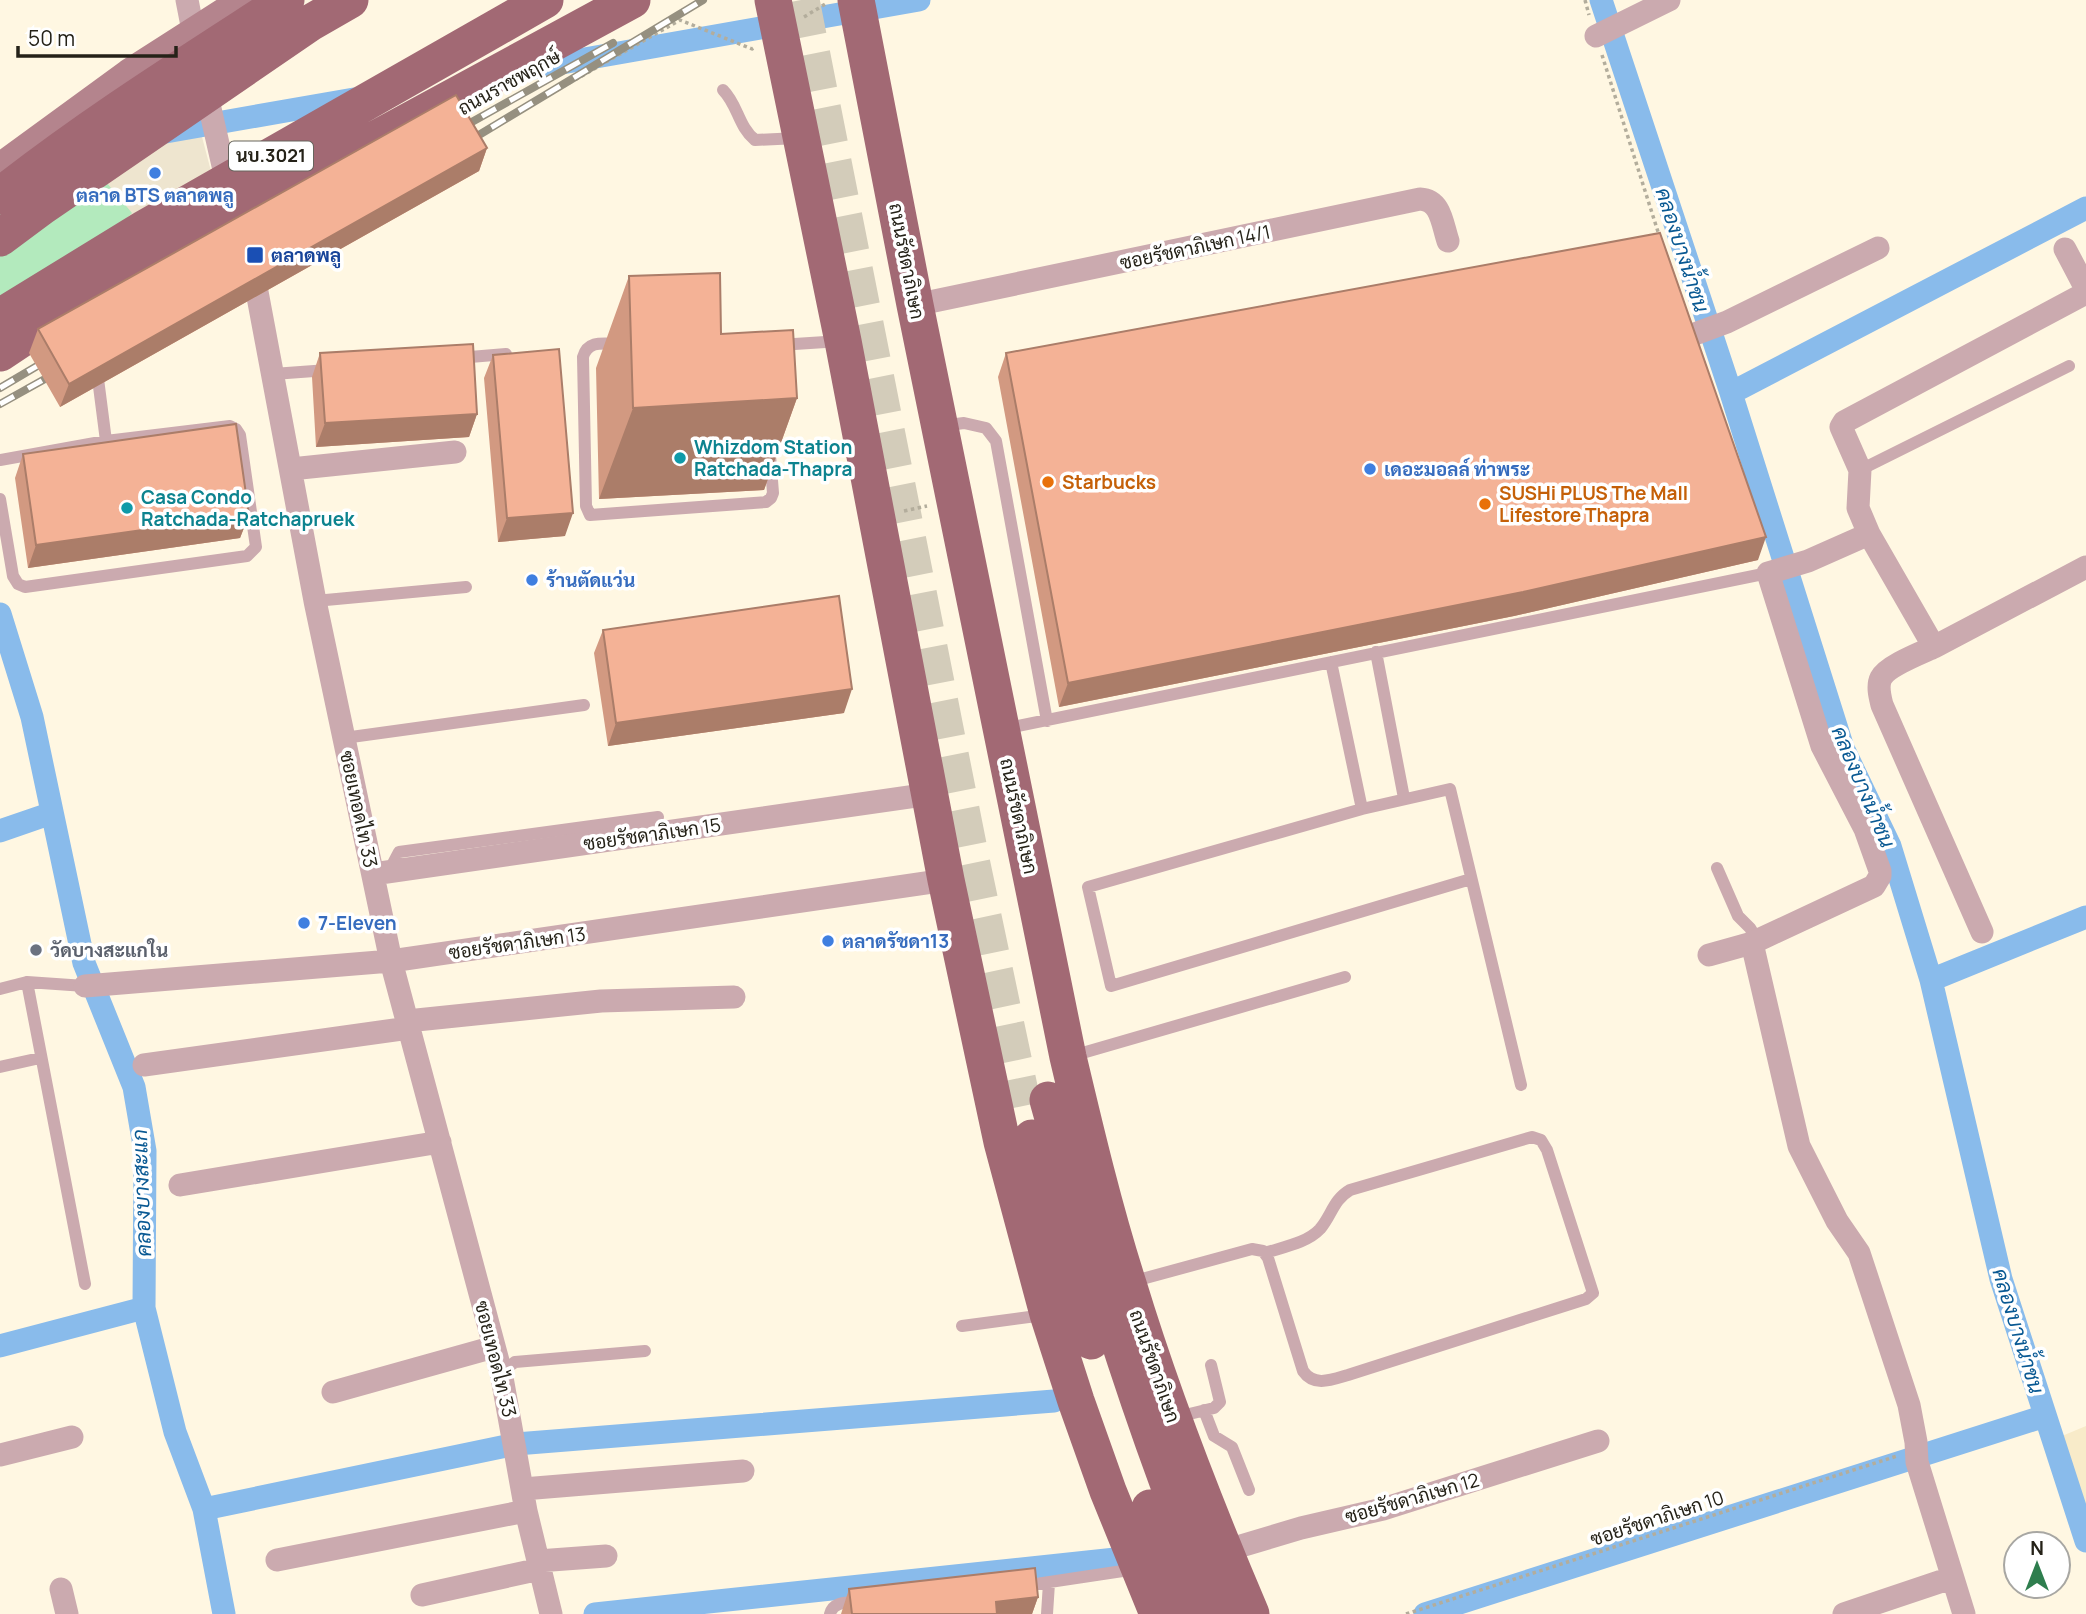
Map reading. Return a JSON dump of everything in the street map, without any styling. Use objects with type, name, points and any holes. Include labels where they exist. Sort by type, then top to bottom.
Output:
[{"type":"main road","points":[[0,238],[299,31],[350,0]]},
{"type":"main road","name":"นบ.3021","points":[[0,317],[145,228],[545,0]]},
{"type":"main road","points":[[0,353],[319,170],[632,0]]},
{"type":"main road","name":"ถนนราชพฤกษ์","points":[[0,371],[89,316],[610,27],[651,0]]},
{"type":"main road","name":"ถนนรัชดาภิเษก","points":[[856,0],[915,305],[1068,1057],[1106,1211],[1127,1283],[1189,1414],[1224,1551],[1251,1614]]},
{"type":"main road","points":[[0,170],[130,75],[193,34],[271,1]]},
{"type":"main road","points":[[0,196],[48,158],[271,1]]},
{"type":"main road","points":[[770,5],[802,138],[946,880],[1002,1142],[1048,1314],[1108,1491],[1158,1614]]},
{"type":"main road","points":[[1192,1614],[1134,1468],[1090,1339],[1055,1225],[1035,1103],[1155,1451],[1220,1614]]},
{"type":"street","name":"ซอยเทอดไท 33","points":[[187,0],[238,232],[255,272],[315,601],[344,738],[381,872],[391,961],[501,1372],[524,1500],[551,1614]]},
{"type":"street","points":[[1597,35],[1669,0]]},
{"type":"street","name":"ซอยรัชดาภิเษก 14/1","points":[[915,305],[1420,200],[1429,200],[1437,206],[1448,241]]},
{"type":"street","points":[[1700,332],[1878,248]]},
{"type":"street","points":[[1934,647],[1868,534],[1858,508],[1860,470],[1841,429],[1844,422],[2086,291],[2064,249]]},
{"type":"street","points":[[1684,312],[1700,332],[1700,361]]},
{"type":"street","points":[[291,469],[455,452]]},
{"type":"street","points":[[1772,572],[1808,561],[1868,534]]},
{"type":"street","points":[[1709,956],[1755,942],[1874,886],[1880,871],[1865,829],[1822,746],[1772,572],[1759,547]]},
{"type":"street","points":[[1982,932],[1879,695],[1880,679],[1886,671],[2086,567]]},
{"type":"street","name":"ซอยรัชดาภิเษก 15","points":[[381,872],[930,794]]},
{"type":"street","name":"ซอยรัชดาภิเษก 13","points":[[85,986],[391,961],[946,880]]},
{"type":"street","points":[[1755,942],[1799,1146],[1837,1221],[1859,1253],[1909,1405],[1917,1455],[1951,1578],[1964,1614]]},
{"type":"street","points":[[144,1065],[408,1024],[601,1001],[734,997]]},
{"type":"street","points":[[180,1185],[440,1142]]},
{"type":"street","points":[[333,1392],[494,1347]]},
{"type":"street","points":[[0,1455],[72,1437]]},
{"type":"street","name":"ซอยรัชดาภิเษก 12","points":[[1224,1551],[1301,1528],[1383,1509],[1598,1441]]},
{"type":"street","points":[[277,1560],[524,1500],[743,1471]]},
{"type":"street","points":[[422,1595],[539,1565],[606,1556]]},
{"type":"street","points":[[1844,1614],[1951,1578]]},
{"type":"street","points":[[61,1589],[67,1614]]},
{"type":"lane","points":[[723,89],[732,99],[745,131],[755,140],[802,138]]},
{"type":"lane","points":[[760,346],[843,341]]},
{"type":"lane","points":[[637,344],[596,343],[588,347],[583,354],[586,506],[590,515],[766,502],[773,493],[768,438]]},
{"type":"lane","points":[[94,353],[106,441]]},
{"type":"lane","points":[[439,360],[523,353]]},
{"type":"lane","points":[[1860,470],[2068,366]]},
{"type":"lane","points":[[273,374],[342,368]]},
{"type":"lane","points":[[941,426],[964,423],[986,428],[996,441],[1047,721]]},
{"type":"lane","points":[[0,460],[106,441],[226,425],[236,429],[240,435],[256,547],[247,556],[25,587],[18,584],[13,576],[0,499]]},
{"type":"lane","points":[[1002,729],[1772,572]]},
{"type":"lane","points":[[315,601],[466,587]]},
{"type":"lane","points":[[1376,652],[1404,798]]},
{"type":"lane","points":[[1331,662],[1362,809]]},
{"type":"lane","points":[[344,738],[584,705]]},
{"type":"lane","points":[[1471,879],[1111,986],[1088,887],[1362,809],[1450,789],[1521,1085]]},
{"type":"lane","points":[[381,872],[400,852],[658,817]]},
{"type":"lane","points":[[1717,868],[1738,916],[1750,928],[1755,942]]},
{"type":"lane","points":[[1068,1057],[1345,977]]},
{"type":"lane","points":[[27,982],[85,1284]]},
{"type":"lane","points":[[0,989],[27,982],[85,986]]},
{"type":"lane","points":[[0,1067],[40,1058]]},
{"type":"lane","points":[[1127,1283],[1252,1249],[1265,1253],[1298,1242],[1318,1231],[1337,1199],[1350,1190],[1532,1137],[1541,1140],[1547,1150],[1593,1293],[1592,1297],[1427,1350],[1348,1375],[1316,1381],[1303,1371],[1265,1253]]},
{"type":"lane","points":[[962,1326],[1048,1314]]},
{"type":"lane","points":[[501,1372],[515,1362],[645,1351]]},
{"type":"lane","points":[[1189,1414],[1213,1408],[1220,1402],[1211,1365]]},
{"type":"lane","points":[[1189,1414],[1214,1436],[1232,1447],[1250,1490]]},
{"type":"lane","points":[[1008,1587],[1139,1569]]},
{"type":"lane","points":[[1047,1614],[1049,1583]]},
{"type":"lane","points":[[830,1614],[837,1604],[868,1601]]},
{"type":"path","points":[[1585,0],[1664,247]]},
{"type":"path","points":[[474,137],[680,20],[752,49]]},
{"type":"path","points":[[903,511],[928,506]]},
{"type":"path","name":"ซอยรัชดาภิเษก 10","points":[[1406,1614],[1917,1455]]},
{"type":"shaded area","name":"ตลาด BTS ตลาดพลู","points":[[181,57],[227,232],[34,311],[65,133]]},
{"type":"shaded area","points":[[2086,1426],[2086,1516],[2062,1436]]},
{"type":"green space","points":[[65,133],[132,213],[35,311],[0,360],[0,179]]},
{"type":"building","points":[[456,95],[487,148],[69,384],[38,329]]},
{"type":"building","name":"เดอะมอลล์ ท่าพระ","points":[[1660,233],[1766,537],[1523,592],[1068,683],[1006,353]]},
{"type":"building","points":[[720,273],[721,334],[793,330],[797,398],[633,408],[629,276]]},
{"type":"building","points":[[473,344],[477,414],[325,423],[320,353]]},
{"type":"building","points":[[559,349],[573,513],[507,518],[493,355]]},
{"type":"building","name":"Casa Condo Ratchada-Ratchapruek","points":[[236,424],[249,515],[36,545],[23,454]]},
{"type":"building","points":[[839,596],[852,689],[616,723],[603,630]]},
{"type":"building","points":[[1035,1568],[1038,1597],[996,1602],[997,1614],[852,1614],[849,1589]]},
{"type":"waterway","points":[[522,70],[919,0]]},
{"type":"waterway","name":"คลองบางน้ำชน","points":[[1601,0],[1731,393],[1843,748],[1890,846],[1931,980],[2001,1279],[2086,1541]]},
{"type":"waterway","points":[[160,133],[354,99]]},
{"type":"waterway","points":[[1731,393],[2086,208]]},
{"type":"waterway","name":"คลองบางสะแก","points":[[0,614],[32,717],[84,963],[134,1087],[145,1151],[144,1308],[175,1432],[204,1509],[224,1614]]},
{"type":"waterway","points":[[0,831],[52,813]]},
{"type":"waterway","points":[[1931,980],[2086,917]]},
{"type":"waterway","points":[[0,1346],[144,1308]]},
{"type":"waterway","points":[[204,1509],[516,1444],[1054,1401]]},
{"type":"waterway","points":[[1425,1614],[2045,1416]]},
{"type":"waterway","points":[[595,1614],[1125,1558]]},
{"type":"tunnel","points":[[801,0],[970,855],[1023,1106]]},
{"type":"railway","points":[[464,144],[703,0]]},
{"type":"railway","points":[[454,132],[613,43]]},
{"type":"railway","points":[[0,388],[54,356]]},
{"type":"railway","points":[[0,404],[61,370]]},
{"type":"place","name":"ตลาด BTS ตลาดพลู","points":[[155,173]]},
{"type":"place","name":"ตลาดพลู","points":[[255,255]]},
{"type":"place","name":"Whizdom Station Ratchada-Thapra","points":[[680,458]]},
{"type":"place","name":"เดอะมอลล์ ท่าพระ","points":[[1370,469]]},
{"type":"place","name":"Starbucks","points":[[1048,482]]},
{"type":"place","name":"SUSHi PLUS The Mall Lifestore Thapra","points":[[1485,504]]},
{"type":"place","name":"Casa Condo Ratchada-Ratchapruek","points":[[127,508]]},
{"type":"place","name":"ร้านตัดแว่น","points":[[532,580]]},
{"type":"place","name":"7-Eleven","points":[[304,923]]},
{"type":"place","name":"ตลาดรัชดา13","points":[[828,941]]},
{"type":"place","name":"วัดบางสะแกใน","points":[[36,950]]}]
